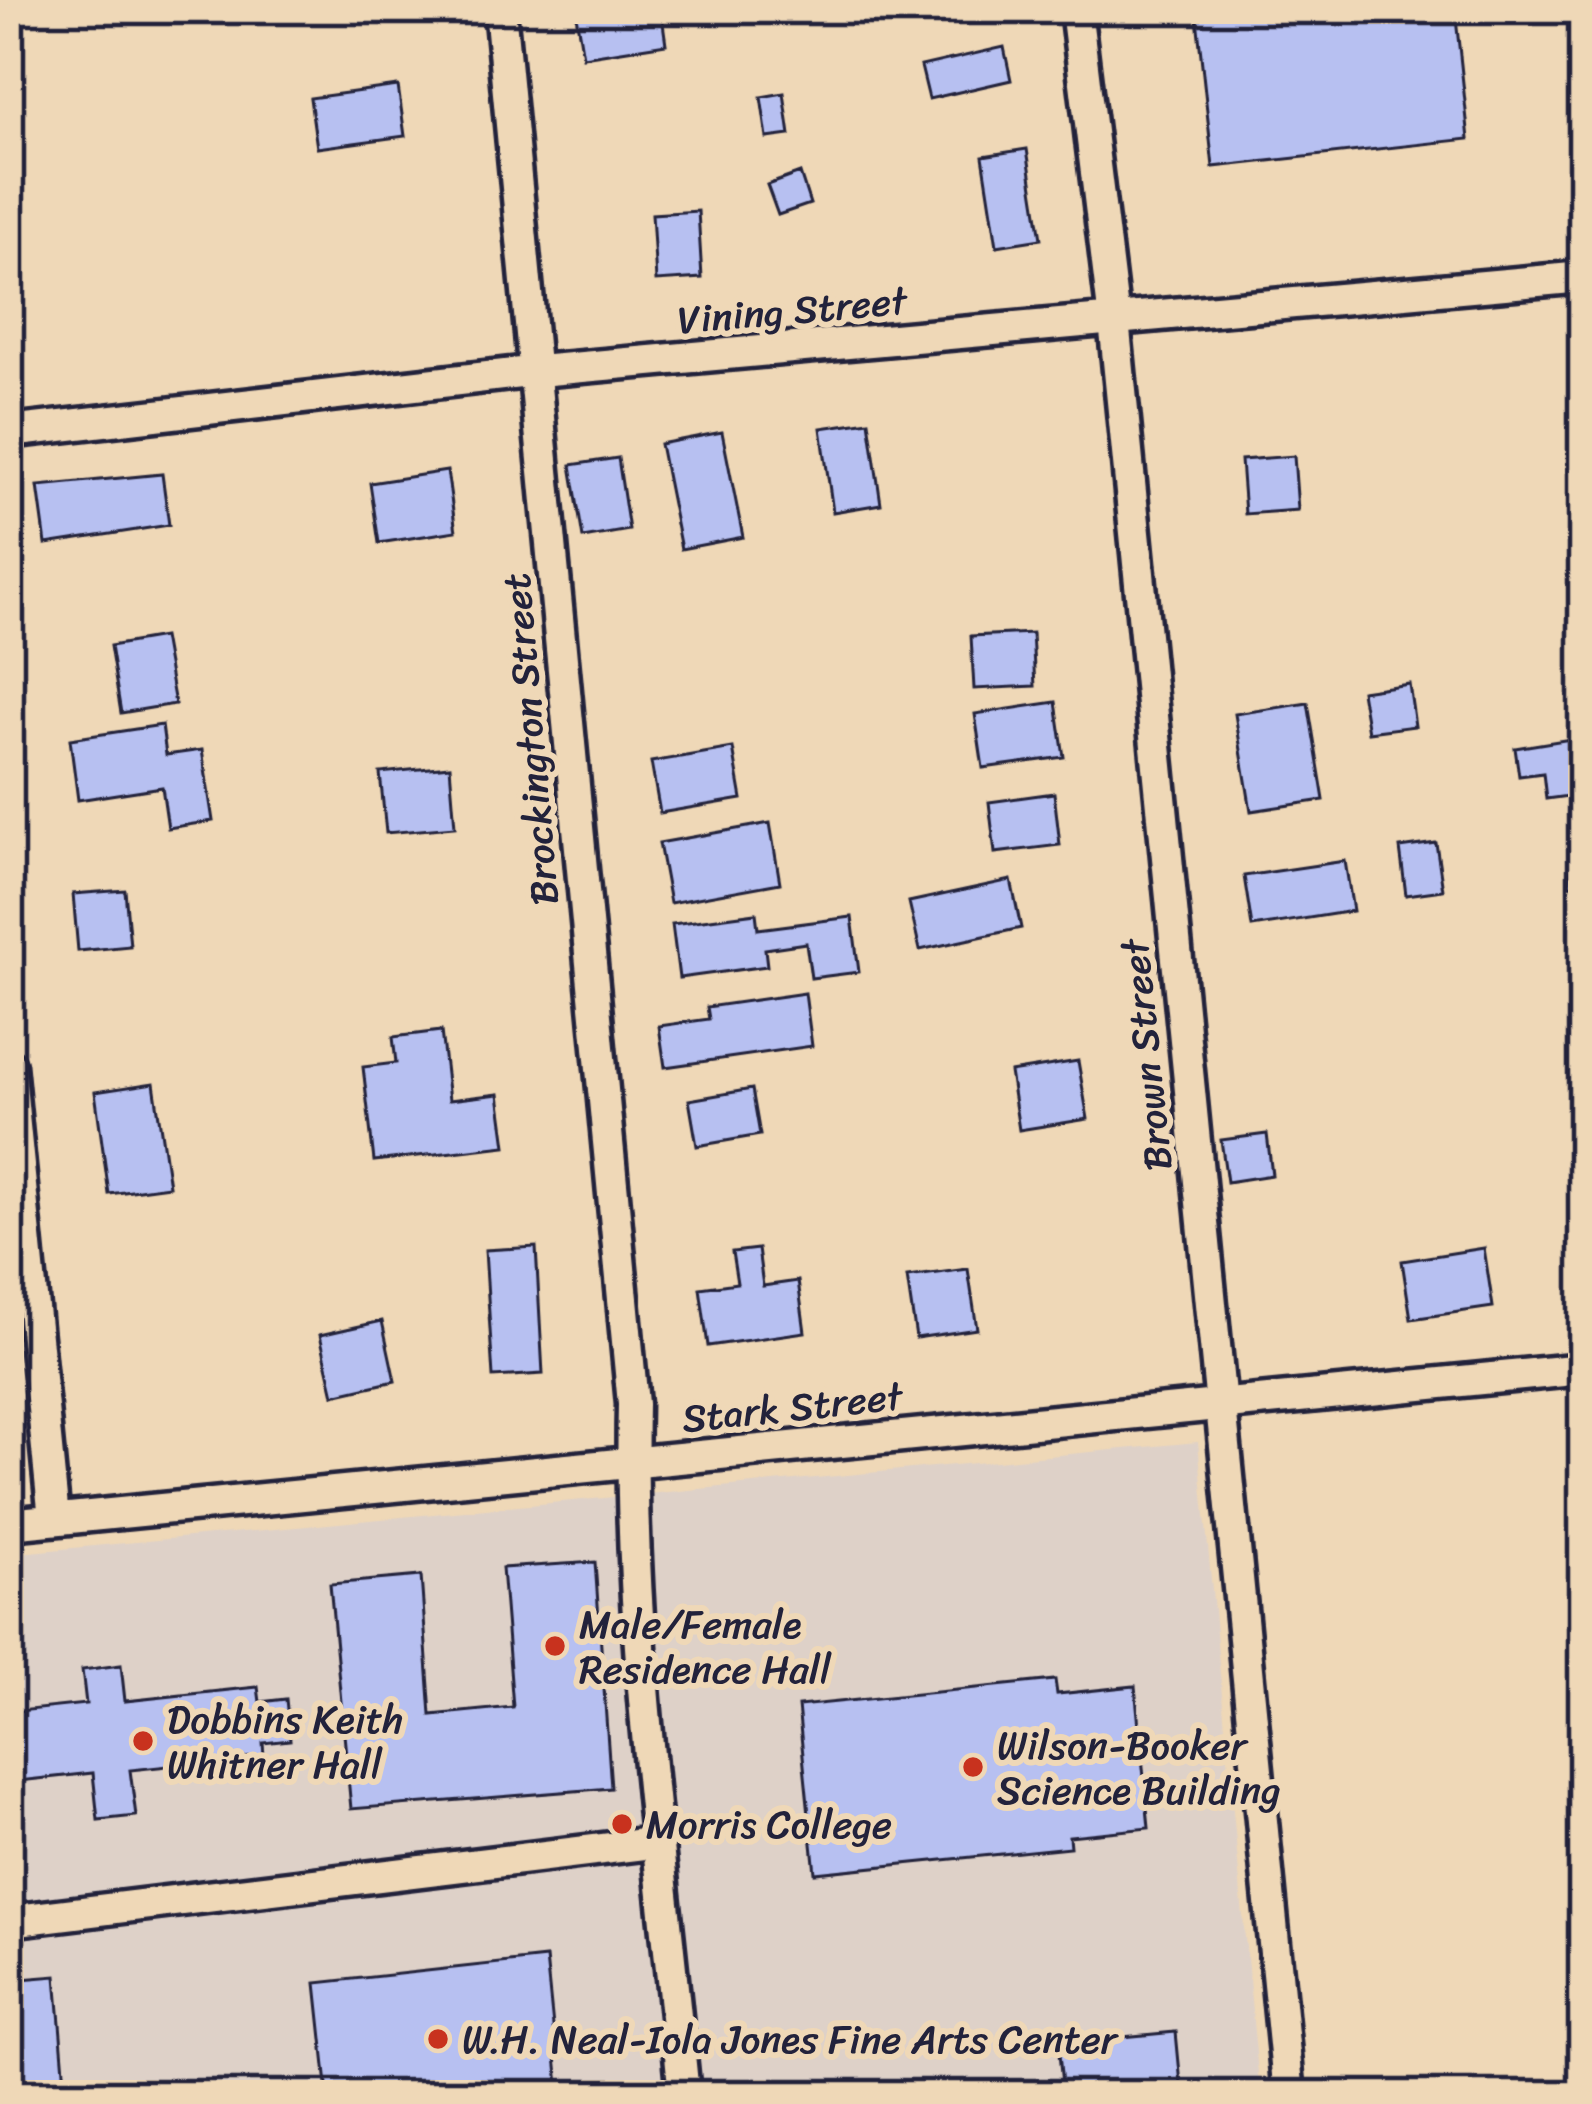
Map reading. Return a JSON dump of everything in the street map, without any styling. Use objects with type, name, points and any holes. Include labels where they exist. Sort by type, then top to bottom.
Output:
[{"type":"street","name":"Brockington Street","points":[[500,9],[633,1404],[632,1462],[660,1842],[684,2095]]},
{"type":"street","name":"Brown Street","points":[[1076,9],[1114,320],[1288,2095]]},
{"type":"street","name":"Vining Street","points":[[9,432],[538,371],[1583,278]]},
{"type":"street","points":[[9,1065],[54,1519]]},
{"type":"street","name":"Stark Street","points":[[9,1523],[1583,1369]]},
{"type":"street","points":[[9,1921],[660,1842]]},
{"type":"shaded area","name":"Morris College","points":[[1198,1442],[1260,2095],[9,2095],[9,1554]]},
{"type":"building","points":[[575,9],[661,9],[666,44],[583,57]]},
{"type":"building","points":[[1196,9],[1455,9],[1469,139],[1213,167]]},
{"type":"building","points":[[1004,47],[1011,80],[929,99],[921,66]]},
{"type":"building","points":[[398,86],[405,136],[317,148],[310,98]]},
{"type":"building","points":[[784,93],[790,135],[767,138],[761,97]]},
{"type":"building","points":[[1027,149],[1041,239],[997,246],[983,156]]},
{"type":"building","points":[[800,173],[810,204],[778,215],[767,185]]},
{"type":"building","points":[[698,211],[702,278],[656,281],[652,214]]},
{"type":"building","points":[[869,421],[881,504],[833,512],[821,428]]},
{"type":"building","points":[[722,432],[743,537],[681,549],[660,444]]},
{"type":"building","points":[[1294,456],[1298,510],[1245,514],[1241,460]]},
{"type":"building","points":[[618,458],[629,530],[583,538],[571,465]]},
{"type":"building","points":[[447,471],[456,531],[379,543],[370,483]]},
{"type":"building","points":[[162,474],[169,525],[46,544],[38,486]]},
{"type":"building","points":[[1032,633],[1035,686],[974,689],[971,636]]},
{"type":"building","points":[[163,637],[175,704],[121,713],[110,646]]},
{"type":"building","points":[[1409,684],[1415,726],[1368,732],[1361,691]]},
{"type":"building","points":[[1056,702],[1064,757],[983,768],[975,714]]},
{"type":"building","points":[[1308,703],[1324,800],[1251,811],[1235,714]]},
{"type":"building","points":[[162,725],[166,755],[202,750],[213,821],[168,828],[162,787],[78,800],[70,739]]},
{"type":"building","points":[[1583,737],[1583,794],[1546,799],[1543,773],[1519,776],[1515,748]]},
{"type":"building","points":[[733,748],[742,799],[660,813],[651,762]]},
{"type":"building","points":[[450,766],[455,827],[386,833],[380,773]]},
{"type":"building","points":[[1054,793],[1060,845],[995,853],[989,802]]},
{"type":"building","points":[[770,823],[780,883],[670,903],[659,843]]},
{"type":"building","points":[[1574,837],[1583,838],[1583,887],[1569,885]]},
{"type":"building","points":[[1436,843],[1443,890],[1406,895],[1400,848]]},
{"type":"building","points":[[1345,861],[1353,911],[1252,927],[1244,876]]},
{"type":"building","points":[[1011,880],[1021,928],[920,950],[909,902]]},
{"type":"building","points":[[125,890],[130,946],[78,951],[73,894]]},
{"type":"building","points":[[756,913],[758,929],[852,917],[859,972],[811,978],[806,943],[765,949],[767,966],[679,978],[672,924]]},
{"type":"building","points":[[1583,990],[1583,1047],[1575,992]]},
{"type":"building","points":[[805,993],[812,1046],[665,1067],[659,1026],[709,1019],[707,1007]]},
{"type":"building","points":[[441,1031],[449,1100],[499,1094],[506,1146],[374,1161],[363,1067],[396,1063],[393,1037]]},
{"type":"building","points":[[1078,1061],[1088,1119],[1019,1130],[1010,1072]]},
{"type":"building","points":[[154,1083],[169,1186],[109,1194],[95,1092]]},
{"type":"building","points":[[752,1089],[760,1135],[697,1146],[689,1100]]},
{"type":"building","points":[[1267,1134],[1272,1175],[1227,1182],[1221,1140]]},
{"type":"building","points":[[536,1247],[543,1374],[493,1377],[485,1250]]},
{"type":"building","points":[[1484,1248],[1493,1307],[1411,1319],[1402,1261]]},
{"type":"building","points":[[758,1249],[763,1286],[798,1281],[805,1332],[708,1346],[700,1288],[737,1283],[732,1252]]},
{"type":"building","points":[[968,1269],[977,1329],[916,1338],[907,1277]]},
{"type":"building","points":[[382,1321],[395,1381],[334,1395],[320,1335]]},
{"type":"building","name":"Male/Female Residence Hall","points":[[595,1562],[611,1788],[351,1809],[330,1584],[421,1576],[431,1715],[513,1707],[502,1568]]},
{"type":"building","name":"Dobbins Keith Whitner Hall","points":[[121,1665],[125,1701],[258,1687],[260,1702],[286,1699],[290,1740],[263,1743],[264,1756],[130,1770],[136,1816],[98,1820],[93,1773],[9,1782],[9,1712],[86,1704],[82,1670]]},
{"type":"building","name":"Wilson-Booker Science Building","points":[[1055,1680],[1057,1694],[1135,1686],[1149,1828],[1069,1836],[1070,1847],[815,1873],[798,1706]]},
{"type":"building","name":"W.H. Neal-Iola Jones Fine Arts Center","points":[[546,1958],[560,2095],[328,2095],[316,1983]]},
{"type":"building","points":[[56,1976],[66,2095],[9,2095],[9,1980]]},
{"type":"building","points":[[1176,2032],[1182,2095],[1063,2095],[1058,2043]]},
{"type":"place","name":"Male/Female Residence Hall","points":[[555,1646]]},
{"type":"place","name":"Dobbins Keith Whitner Hall","points":[[143,1741]]},
{"type":"place","name":"Wilson-Booker Science Building","points":[[973,1767]]},
{"type":"place","name":"Morris College","points":[[622,1824]]},
{"type":"place","name":"W.H. Neal-Iola Jones Fine Arts Center","points":[[438,2039]]}]
